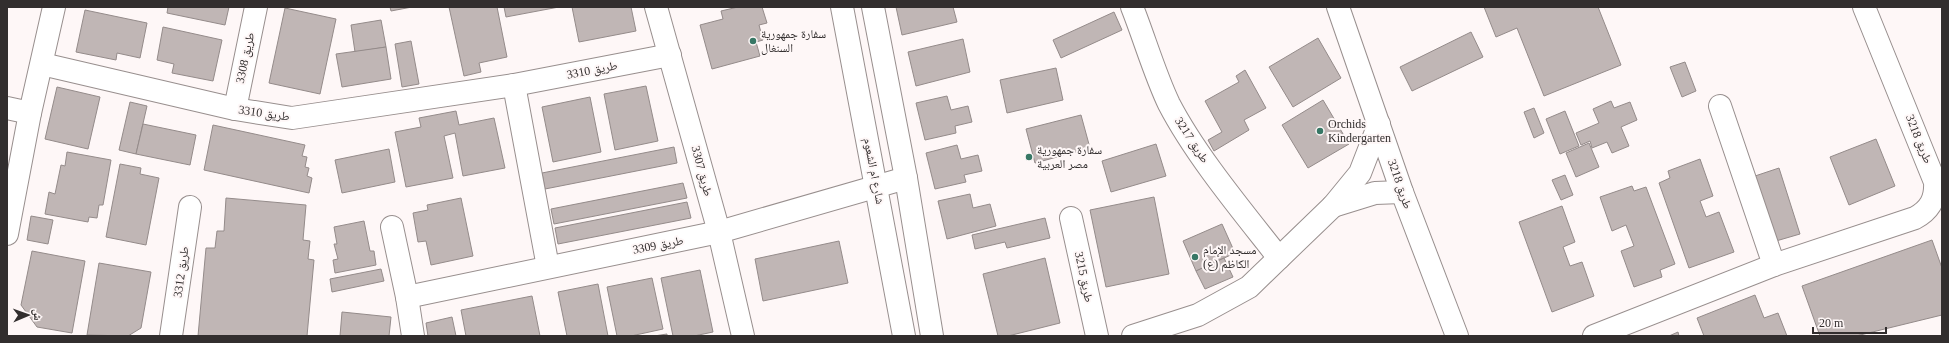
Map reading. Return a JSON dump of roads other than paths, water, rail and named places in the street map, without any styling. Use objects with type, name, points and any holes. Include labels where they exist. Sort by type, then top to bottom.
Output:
[{"type":"street","points":[[7,234],[30,113],[54,7]]},
{"type":"street","name":"طريق 3308","points":[[235,109],[256,7]]},
{"type":"street","name":"طريق 3307","points":[[656,7],[718,232],[743,336]]},
{"type":"street","name":"شارع ام الشعوم","points":[[842,7],[904,336]]},
{"type":"street","points":[[873,7],[906,178],[932,336]]},
{"type":"street","name":"طريق 3217","points":[[1132,7],[1169,103],[1188,135],[1211,168],[1279,258]]},
{"type":"street","name":"طريق 3218","points":[[1594,336],[1774,265],[1926,213],[1936,192],[1935,182],[1864,7]]},
{"type":"street","name":"طريق 3218","points":[[1344,9],[1379,124],[1402,192],[1457,336]]},
{"type":"street","name":"طريق 3310","points":[[42,64],[235,109],[292,118],[514,85],[670,55]]},
{"type":"street","points":[[514,85],[548,267]]},
{"type":"street","points":[[1720,106],[1774,265]]},
{"type":"street","points":[[7,108],[30,113]]},
{"type":"street","points":[[1133,336],[1198,315],[1225,302],[1249,287],[1333,206],[1360,173],[1379,124]]},
{"type":"street","name":"طريق 3309","points":[[408,297],[718,232],[906,178]]},
{"type":"street","points":[[1333,206],[1375,193],[1402,192]]},
{"type":"street","name":"طريق 3312","points":[[171,336],[190,207]]},
{"type":"street","name":"طريق 3215","points":[[1071,218],[1097,336]]},
{"type":"street","points":[[392,227],[408,297],[413,336]]},
{"type":"place","name":"سفارة جمهورية السنغال","points":[[753,41]]},
{"type":"place","name":"Orchids Kindergarten","points":[[1320,131]]},
{"type":"place","name":"سفارة جمهورية مصر العربية","points":[[1029,157]]},
{"type":"place","name":"مسجد الإمام الكاظم (ع)","points":[[1195,257]]}]
